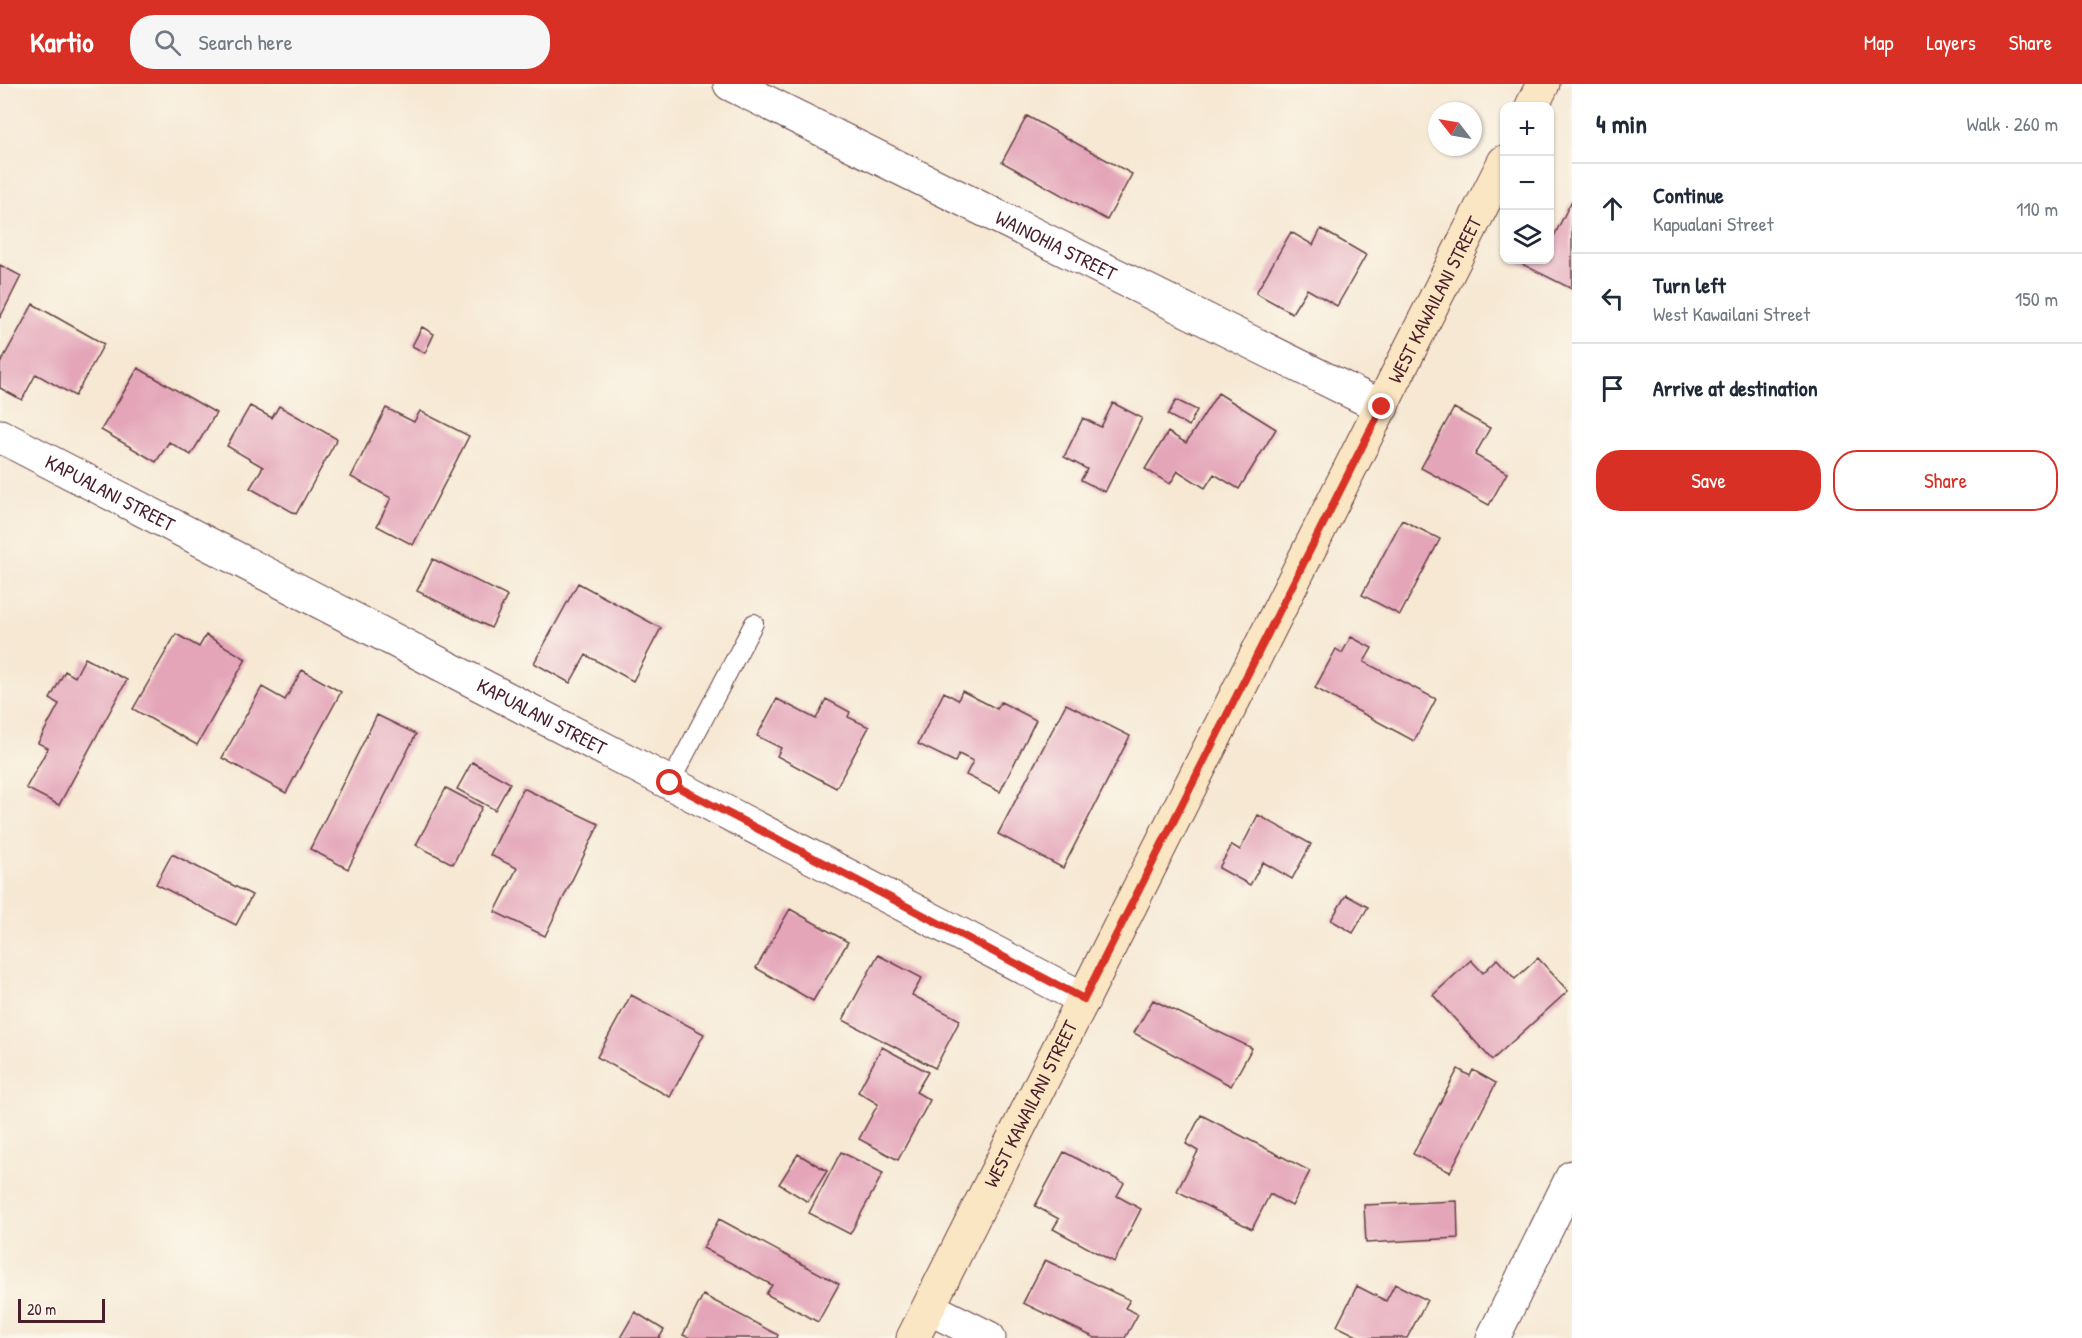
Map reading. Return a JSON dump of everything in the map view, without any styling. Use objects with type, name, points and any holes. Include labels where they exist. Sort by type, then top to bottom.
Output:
[{"type":"street","name":"WAINOHIA STREET","points":[[730,84],[1382,407]]},
{"type":"street","points":[[1534,102],[1543,84]]},
{"type":"street","name":"WEST KAWAILANI STREET","points":[[913,1338],[1500,170]]},
{"type":"street","name":"KAPUALANI STREET","points":[[0,436],[1084,999]]},
{"type":"street","points":[[1493,1338],[1572,1177]]},
{"type":"street","points":[[929,1308],[989,1338]]},
{"type":"lane","points":[[670,783],[754,623]]},
{"type":"building","points":[[1027,116],[1132,174],[1107,220],[1002,162]]},
{"type":"building","points":[[1572,200],[1572,289],[1522,264],[1554,264],[1554,236]]},
{"type":"building","points":[[1321,229],[1366,255],[1337,306],[1307,289],[1292,313],[1256,293],[1291,232],[1313,245]]},
{"type":"building","points":[[0,265],[21,276],[0,318]]},
{"type":"building","points":[[33,304],[104,344],[75,396],[36,374],[22,400],[0,388],[0,364]]},
{"type":"building","points":[[422,327],[434,334],[425,353],[412,346]]},
{"type":"building","points":[[138,368],[216,413],[191,455],[169,442],[156,462],[101,430]]},
{"type":"building","points":[[1218,393],[1276,429],[1239,489],[1214,474],[1205,488],[1178,471],[1170,484],[1145,469],[1168,432],[1186,443]]},
{"type":"building","points":[[1176,400],[1197,410],[1189,426],[1168,415]]},
{"type":"building","points":[[1113,403],[1142,418],[1105,492],[1081,480],[1087,469],[1064,457],[1083,418],[1101,427]]},
{"type":"building","points":[[250,406],[272,418],[279,406],[337,439],[296,514],[250,488],[263,467],[227,446]]},
{"type":"building","points":[[386,408],[414,422],[420,411],[469,436],[413,545],[377,526],[391,498],[351,477]]},
{"type":"building","points":[[1454,408],[1490,428],[1475,455],[1507,473],[1489,505],[1421,468]]},
{"type":"building","points":[[1402,520],[1440,539],[1400,615],[1362,595]]},
{"type":"building","points":[[433,559],[507,596],[491,628],[417,591]]},
{"type":"building","points":[[578,583],[661,628],[633,681],[586,655],[570,683],[534,663]]},
{"type":"building","points":[[176,634],[199,647],[206,635],[246,659],[197,745],[133,709]]},
{"type":"building","points":[[1351,637],[1372,648],[1364,662],[1436,699],[1414,741],[1315,688],[1336,649],[1342,653]]},
{"type":"building","points":[[85,658],[127,680],[59,805],[26,788],[48,748],[38,743],[59,704],[50,699],[65,671],[75,677]]},
{"type":"building","points":[[302,670],[341,692],[286,793],[222,758],[262,687],[285,700]]},
{"type":"building","points":[[962,691],[997,709],[1001,702],[1036,720],[1000,792],[966,775],[973,761],[959,754],[955,762],[918,744],[944,692],[958,700]]},
{"type":"building","points":[[777,699],[816,719],[826,699],[850,712],[848,717],[869,727],[836,788],[777,756],[781,748],[757,736]]},
{"type":"building","points":[[1066,704],[1130,736],[1063,868],[998,834]]},
{"type":"building","points":[[377,715],[416,734],[348,869],[310,849]]},
{"type":"building","points":[[472,762],[510,783],[495,810],[457,789]]},
{"type":"building","points":[[446,788],[482,807],[453,864],[416,845]]},
{"type":"building","points":[[523,788],[599,824],[545,936],[495,912],[517,868],[490,855]]},
{"type":"building","points":[[1258,815],[1311,844],[1292,879],[1263,862],[1250,885],[1219,868],[1232,845],[1240,850]]},
{"type":"building","points":[[172,854],[252,895],[236,925],[156,884]]},
{"type":"building","points":[[1346,895],[1368,907],[1353,933],[1331,920]]},
{"type":"building","points":[[790,909],[848,942],[813,1001],[756,968]]},
{"type":"building","points":[[878,955],[922,978],[912,995],[960,1020],[935,1068],[843,1020]]},
{"type":"building","points":[[1538,958],[1568,991],[1492,1060],[1433,995],[1471,960],[1483,973],[1497,959],[1515,979]]},
{"type":"building","points":[[631,995],[704,1034],[670,1097],[597,1057]]},
{"type":"building","points":[[1153,1000],[1252,1048],[1231,1086],[1134,1033]]},
{"type":"building","points":[[882,1047],[928,1072],[916,1092],[930,1100],[898,1160],[859,1139],[878,1104],[858,1092]]},
{"type":"building","points":[[1458,1069],[1470,1076],[1473,1070],[1496,1083],[1450,1172],[1413,1154]]},
{"type":"building","points":[[1201,1115],[1310,1171],[1292,1206],[1270,1194],[1252,1229],[1177,1191],[1198,1151],[1186,1144]]},
{"type":"building","points":[[841,1152],[883,1173],[850,1234],[809,1213]]},
{"type":"building","points":[[1064,1152],[1124,1183],[1117,1196],[1141,1209],[1114,1262],[1053,1229],[1059,1219],[1035,1206]]},
{"type":"building","points":[[798,1154],[827,1171],[808,1202],[779,1184]]},
{"type":"building","points":[[1457,1201],[1458,1238],[1366,1243],[1364,1205]]},
{"type":"building","points":[[719,1219],[839,1284],[818,1322],[766,1294],[772,1285],[703,1248]]},
{"type":"building","points":[[1045,1260],[1130,1300],[1125,1308],[1138,1314],[1125,1338],[1095,1338],[1023,1303]]},
{"type":"building","points":[[1395,1284],[1427,1300],[1407,1338],[1361,1338],[1337,1326],[1357,1286],[1386,1301]]},
{"type":"building","points":[[703,1295],[778,1335],[777,1338],[690,1338],[683,1335]]},
{"type":"building","points":[[635,1312],[664,1330],[659,1338],[620,1338]]},
{"type":"route","points":[[670,783],[1084,999],[1382,407]]}]
